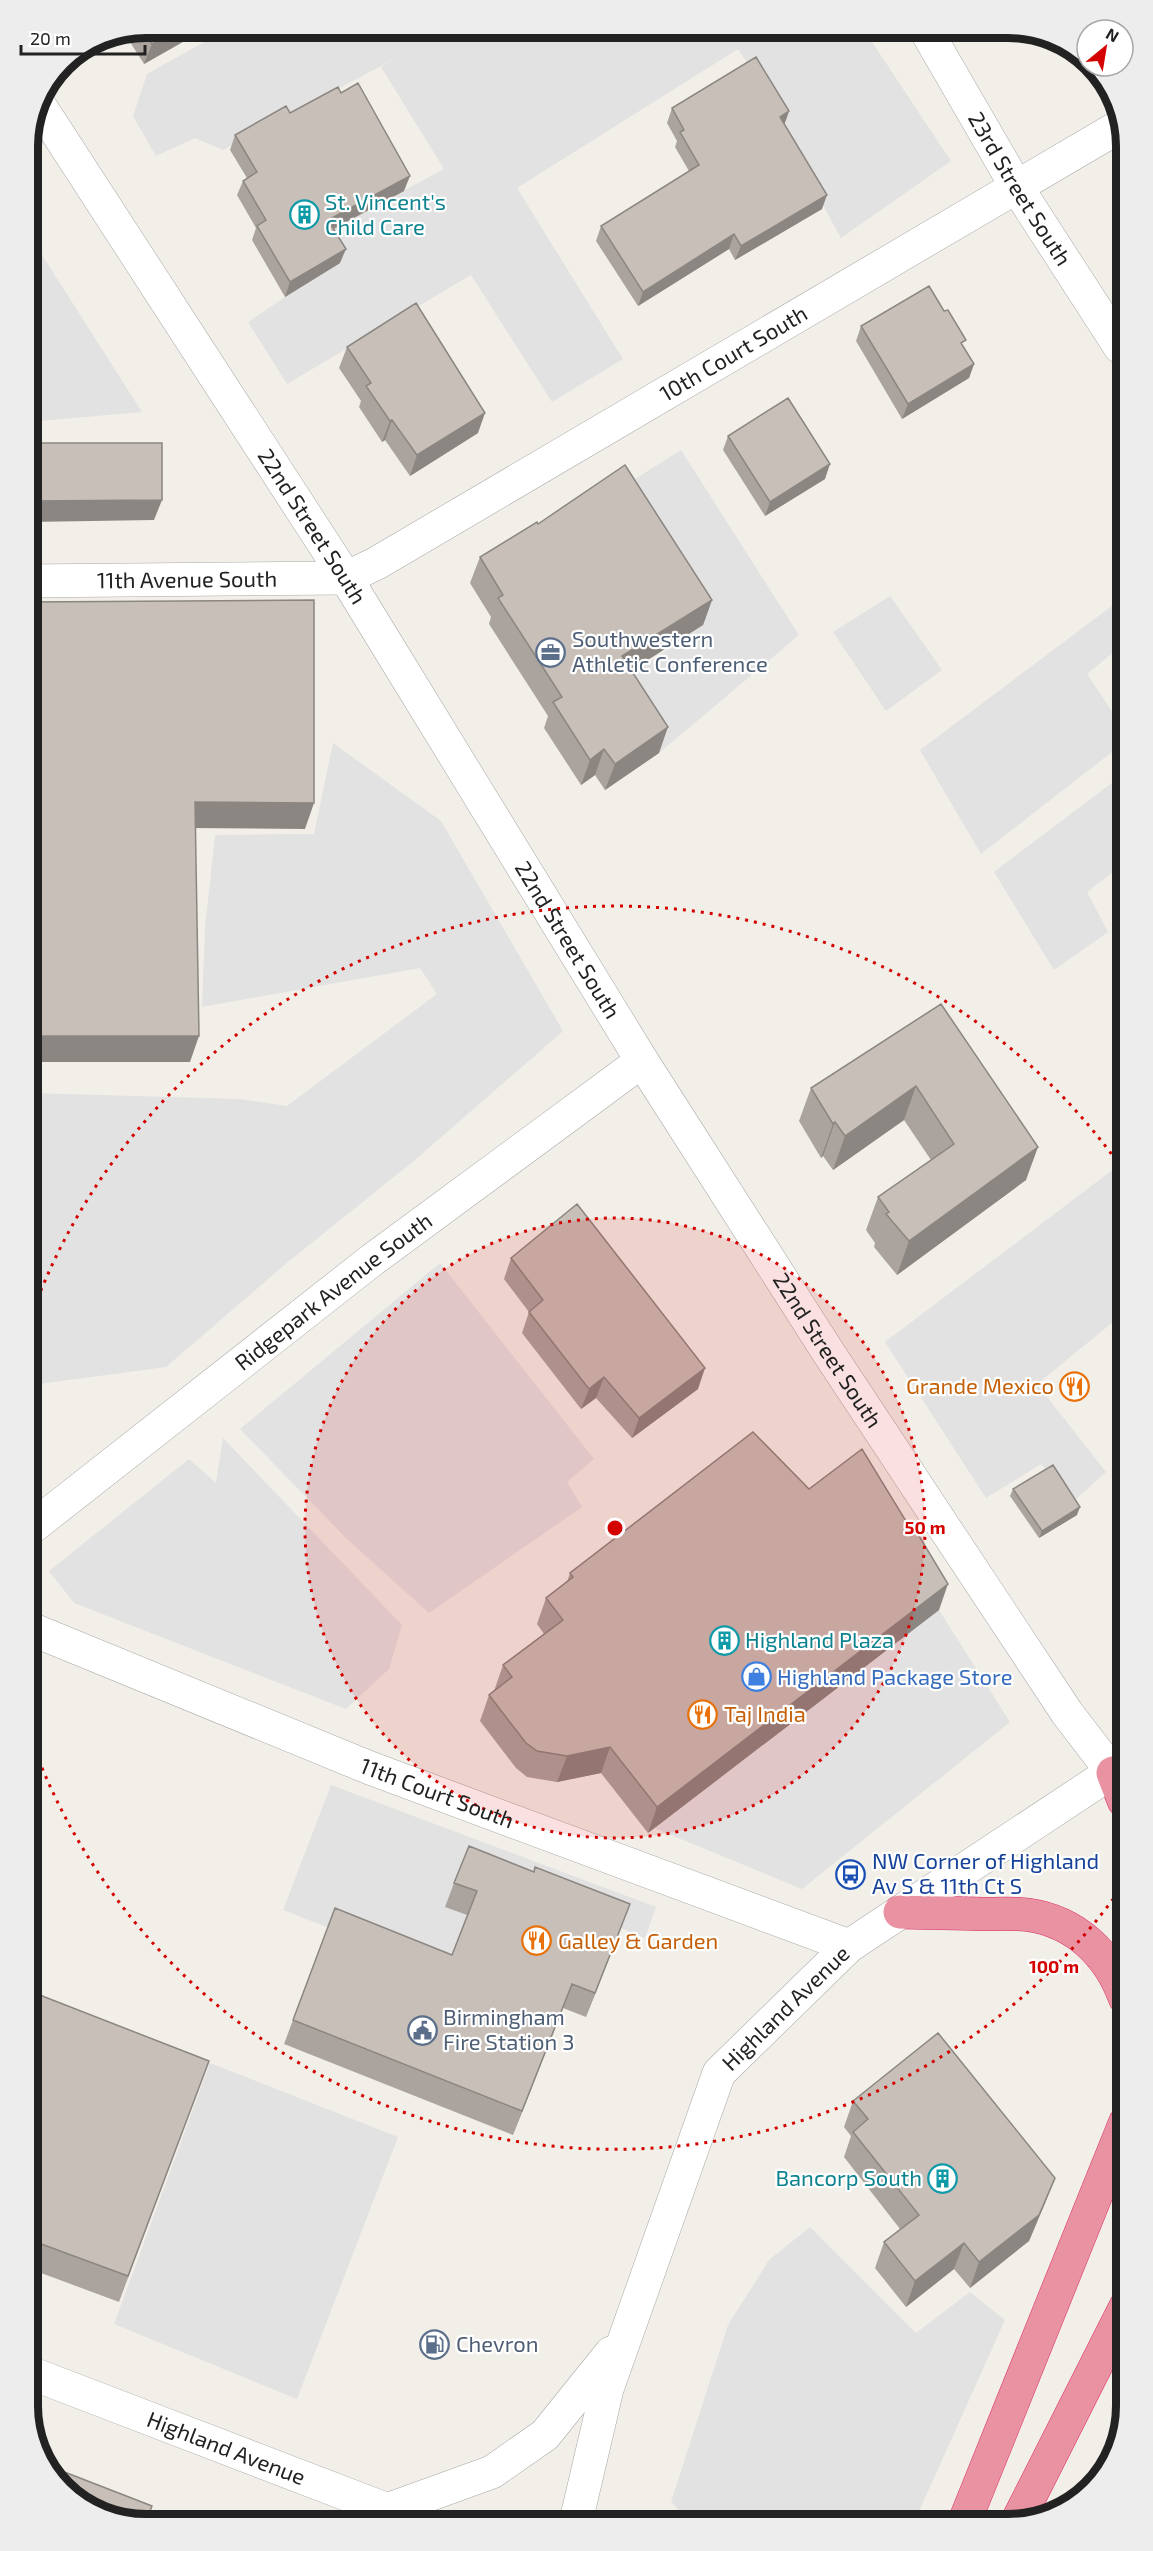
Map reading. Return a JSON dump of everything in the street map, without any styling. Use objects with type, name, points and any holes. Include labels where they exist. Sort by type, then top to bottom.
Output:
[{"type":"highway","points":[[900,1912],[1027,1914],[1050,1919],[1090,1942],[1107,1960],[1116,1975]]},
{"type":"highway","points":[[968,2514],[1116,2145]]},
{"type":"highway","points":[[1022,2513],[1116,2326]]},
{"type":"street","name":"23rd Street South","points":[[930,38],[1016,186],[1116,341]]},
{"type":"street","name":"22nd Street South","points":[[43,111],[346,578],[642,1061],[849,1383],[1067,1713],[1116,1775]]},
{"type":"street","name":"10th Court South","points":[[346,578],[377,563],[1114,129]]},
{"type":"street","name":"11th Avenue South","points":[[38,581],[346,578]]},
{"type":"street","name":"Ridgepark Avenue South","points":[[38,1522],[372,1260],[642,1061]]},
{"type":"street","name":"11th Court South","points":[[38,1632],[370,1768],[849,1946]]},
{"type":"street","name":"Highland Avenue","points":[[578,2514],[607,2389],[719,2073],[849,1946],[900,1912],[1116,1782]]},
{"type":"street","points":[[387,2510],[492,2472],[545,2435],[626,2336]]},
{"type":"street","name":"Highland Avenue","points":[[38,2376],[396,2513]]},
{"type":"shaded area","points":[[211,38],[423,38],[425,42],[432,38],[869,38],[951,161],[841,238],[785,138],[786,121],[738,49],[517,188],[623,359],[552,402],[471,275],[287,384],[248,322],[285,297],[323,234],[444,169],[381,67],[396,58],[223,150],[195,138],[156,156],[133,116],[147,74]]},
{"type":"shaded area","points":[[38,249],[142,412],[38,421]]},
{"type":"shaded area","points":[[681,450],[799,635],[659,753],[615,686],[703,625],[616,491]]},
{"type":"shaded area","points":[[890,596],[942,670],[886,711],[833,632]]},
{"type":"shaded area","points":[[1116,603],[1116,650],[1087,674],[1116,718],[1116,749],[981,854],[920,750]]},
{"type":"shaded area","points":[[333,743],[441,821],[563,1031],[415,1160],[288,1262],[166,1367],[38,1384],[38,1093],[240,1099],[287,1106],[437,994],[420,968],[202,1007],[205,928],[215,835],[314,834]]},
{"type":"shaded area","points":[[1116,780],[1116,870],[1087,892],[1108,932],[1054,970],[994,872]]},
{"type":"shaded area","points":[[1116,1167],[1116,1320],[1037,1384],[1106,1472],[1075,1500],[1041,1464],[986,1498],[885,1342]]},
{"type":"shaded area","points":[[440,1263],[594,1459],[567,1482],[582,1507],[429,1613],[348,1540],[240,1429]]},
{"type":"shaded area","points":[[223,1438],[402,1625],[389,1669],[346,1709],[74,1603],[49,1571],[189,1459],[216,1483]]},
{"type":"shaded area","points":[[939,1610],[1010,1722],[802,1889],[654,1828]]},
{"type":"shaded area","points":[[331,1785],[656,1907],[645,1938],[621,1928],[468,1915],[448,1974],[283,1910]]},
{"type":"shaded area","points":[[210,2063],[398,2137],[297,2399],[114,2324]]},
{"type":"shaded area","points":[[810,2227],[916,2333],[970,2292],[1005,2320],[918,2514],[682,2514],[671,2502],[728,2325],[769,2260]]},
{"type":"building","points":[[148,38],[162,38],[152,44]]},
{"type":"building","points":[[756,57],[789,111],[780,117],[827,195],[741,246],[734,234],[643,292],[601,226],[699,165],[680,132],[684,130],[672,108]]},
{"type":"building","name":"St. Vincent's Child Care","points":[[358,83],[410,176],[328,220],[346,249],[290,282],[257,226],[266,220],[243,181],[257,172],[235,135],[286,106],[290,113],[338,87],[341,93]]},
{"type":"building","points":[[929,286],[944,311],[948,310],[966,340],[961,343],[974,364],[908,404],[861,326]]},
{"type":"building","points":[[416,303],[485,413],[417,455],[366,386],[371,383],[347,347]]},
{"type":"building","points":[[788,398],[830,464],[770,502],[728,436]]},
{"type":"building","points":[[38,443],[162,443],[162,500],[38,501]]},
{"type":"building","name":"Southwestern Athletic Conference","points":[[625,465],[712,600],[622,656],[668,727],[615,764],[604,749],[590,760],[553,702],[562,697],[498,598],[503,595],[480,557],[537,522],[538,524]]},
{"type":"building","points":[[314,600],[314,803],[195,802],[199,1036],[38,1036],[38,602]]},
{"type":"building","points":[[941,1004],[1038,1147],[909,1241],[886,1214],[889,1212],[878,1197],[954,1144],[916,1086],[845,1136],[835,1122],[833,1124],[811,1088]]},
{"type":"building","points":[[577,1204],[705,1368],[639,1418],[604,1377],[589,1389],[529,1312],[543,1300],[511,1258]]},
{"type":"building","name":"Highland Plaza","points":[[753,1432],[809,1489],[862,1449],[912,1531],[915,1529],[948,1584],[657,1807],[610,1747],[567,1756],[537,1751],[526,1743],[489,1695],[512,1677],[503,1665],[563,1620],[546,1598],[573,1577],[570,1573]]},
{"type":"building","points":[[1053,1465],[1080,1507],[1042,1531],[1013,1489]]},
{"type":"building","points":[[469,1846],[534,1872],[535,1867],[630,1904],[595,1993],[572,1984],[522,2111],[293,2020],[335,1908],[452,1955],[477,1891],[454,1883]]},
{"type":"building","points":[[38,1994],[209,2061],[128,2276],[38,2243]]},
{"type":"building","name":"Bancorp South","points":[[938,2033],[1055,2178],[1039,2215],[979,2262],[964,2243],[915,2281],[884,2242],[919,2215],[853,2132],[868,2119],[853,2101]]},
{"type":"building","points":[[59,2470],[152,2506],[149,2513],[131,2513],[104,2505],[74,2487]]},
{"type":"place","name":"St. Vincent's Child Care","points":[[304,215]]},
{"type":"place","name":"Southwestern Athletic Conference","points":[[551,652]]},
{"type":"place","name":"Grande Mexico","points":[[1075,1386]]},
{"type":"place","name":"Highland Plaza","points":[[724,1640]]},
{"type":"place","name":"Highland Package Store","points":[[756,1677]]},
{"type":"place","name":"Taj India","points":[[703,1714]]},
{"type":"place","name":"NW Corner of Highland Av S & 11th Ct S","points":[[851,1874]]},
{"type":"place","name":"Galley & Garden","points":[[537,1941]]},
{"type":"place","name":"Birmingham Fire Station 3","points":[[422,2030]]},
{"type":"place","name":"Bancorp South","points":[[943,2178]]},
{"type":"place","name":"Chevron","points":[[435,2344]]}]
